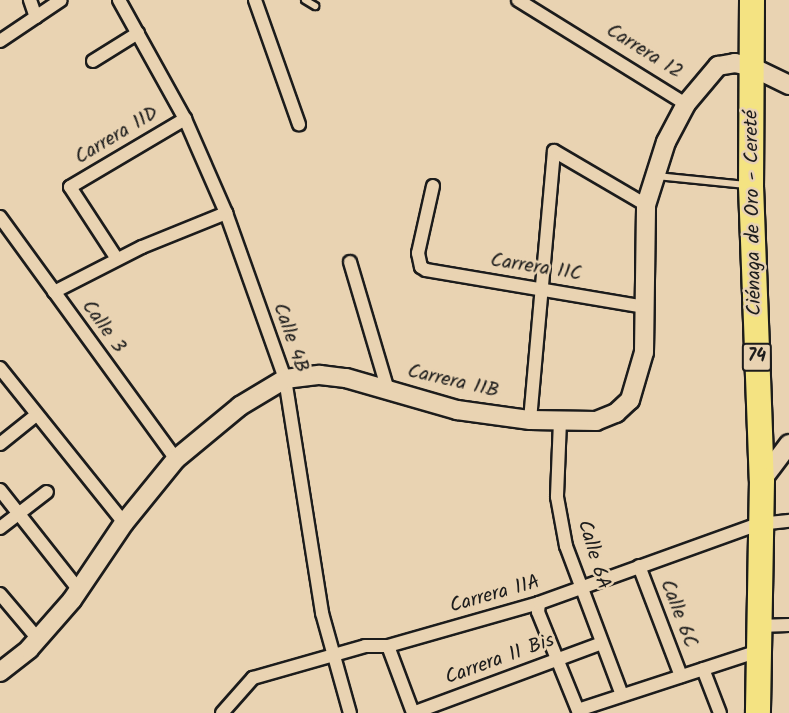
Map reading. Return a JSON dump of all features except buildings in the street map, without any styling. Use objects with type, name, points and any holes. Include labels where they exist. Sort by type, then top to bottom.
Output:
[{"type":"highway","name":"Ciénaga de Oro - Cereté","points":[[752,0],[751,186],[762,480],[759,524],[758,713]]},
{"type":"street","points":[[30,0],[36,17]]},
{"type":"street","points":[[0,41],[61,0]]},
{"type":"street","name":"Calle 4B","points":[[118,0],[185,119],[226,213],[285,379],[332,655],[350,713]]},
{"type":"street","points":[[255,0],[299,124]]},
{"type":"street","name":"Carrera 12","points":[[518,0],[686,104]]},
{"type":"street","points":[[93,61],[138,33]]},
{"type":"street","name":"Carrera 11B","points":[[0,672],[38,639],[79,590],[124,523],[176,459],[240,406],[285,379],[320,375],[388,390],[457,410],[530,420],[596,421],[616,413],[630,400],[639,380],[644,352],[646,205],[654,176],[686,104],[718,66],[735,63],[752,67]]},
{"type":"street","points":[[752,67],[789,85]]},
{"type":"street","name":"Carrera 11D","points":[[117,259],[70,187],[185,119]]},
{"type":"street","points":[[530,420],[554,151],[646,205]]},
{"type":"street","name":"Carrera 11C","points":[[433,186],[418,253],[421,267],[645,307]]},
{"type":"street","points":[[54,292],[117,259],[226,213]]},
{"type":"street","name":"Calle 3","points":[[0,217],[176,459]]},
{"type":"street","points":[[350,262],[388,390]]},
{"type":"street","points":[[0,368],[35,416],[124,523]]},
{"type":"street","points":[[0,444],[35,416]]},
{"type":"street","name":"Calle 6A","points":[[560,421],[556,497],[566,546],[600,644],[622,694]]},
{"type":"street","points":[[762,480],[789,444]]},
{"type":"street","points":[[0,490],[79,590]]},
{"type":"street","points":[[0,528],[47,492]]},
{"type":"street","name":"Carrera 11A","points":[[222,713],[253,678],[365,646],[388,646],[539,603],[759,524],[789,521]]},
{"type":"street","name":"Calle 6C","points":[[639,567],[681,676]]},
{"type":"street","points":[[0,594],[38,639]]},
{"type":"street","points":[[539,603],[538,612],[578,712],[622,694],[759,651]]},
{"type":"street","points":[[758,626],[789,625]]},
{"type":"street","name":"Carrera 11 Bis","points":[[413,713],[600,644]]},
{"type":"street","points":[[388,646],[413,713]]},
{"type":"street","points":[[703,669],[720,713]]},
{"type":"lane","points":[[305,0],[315,6]]},
{"type":"lane","points":[[654,176],[751,186]]}]
